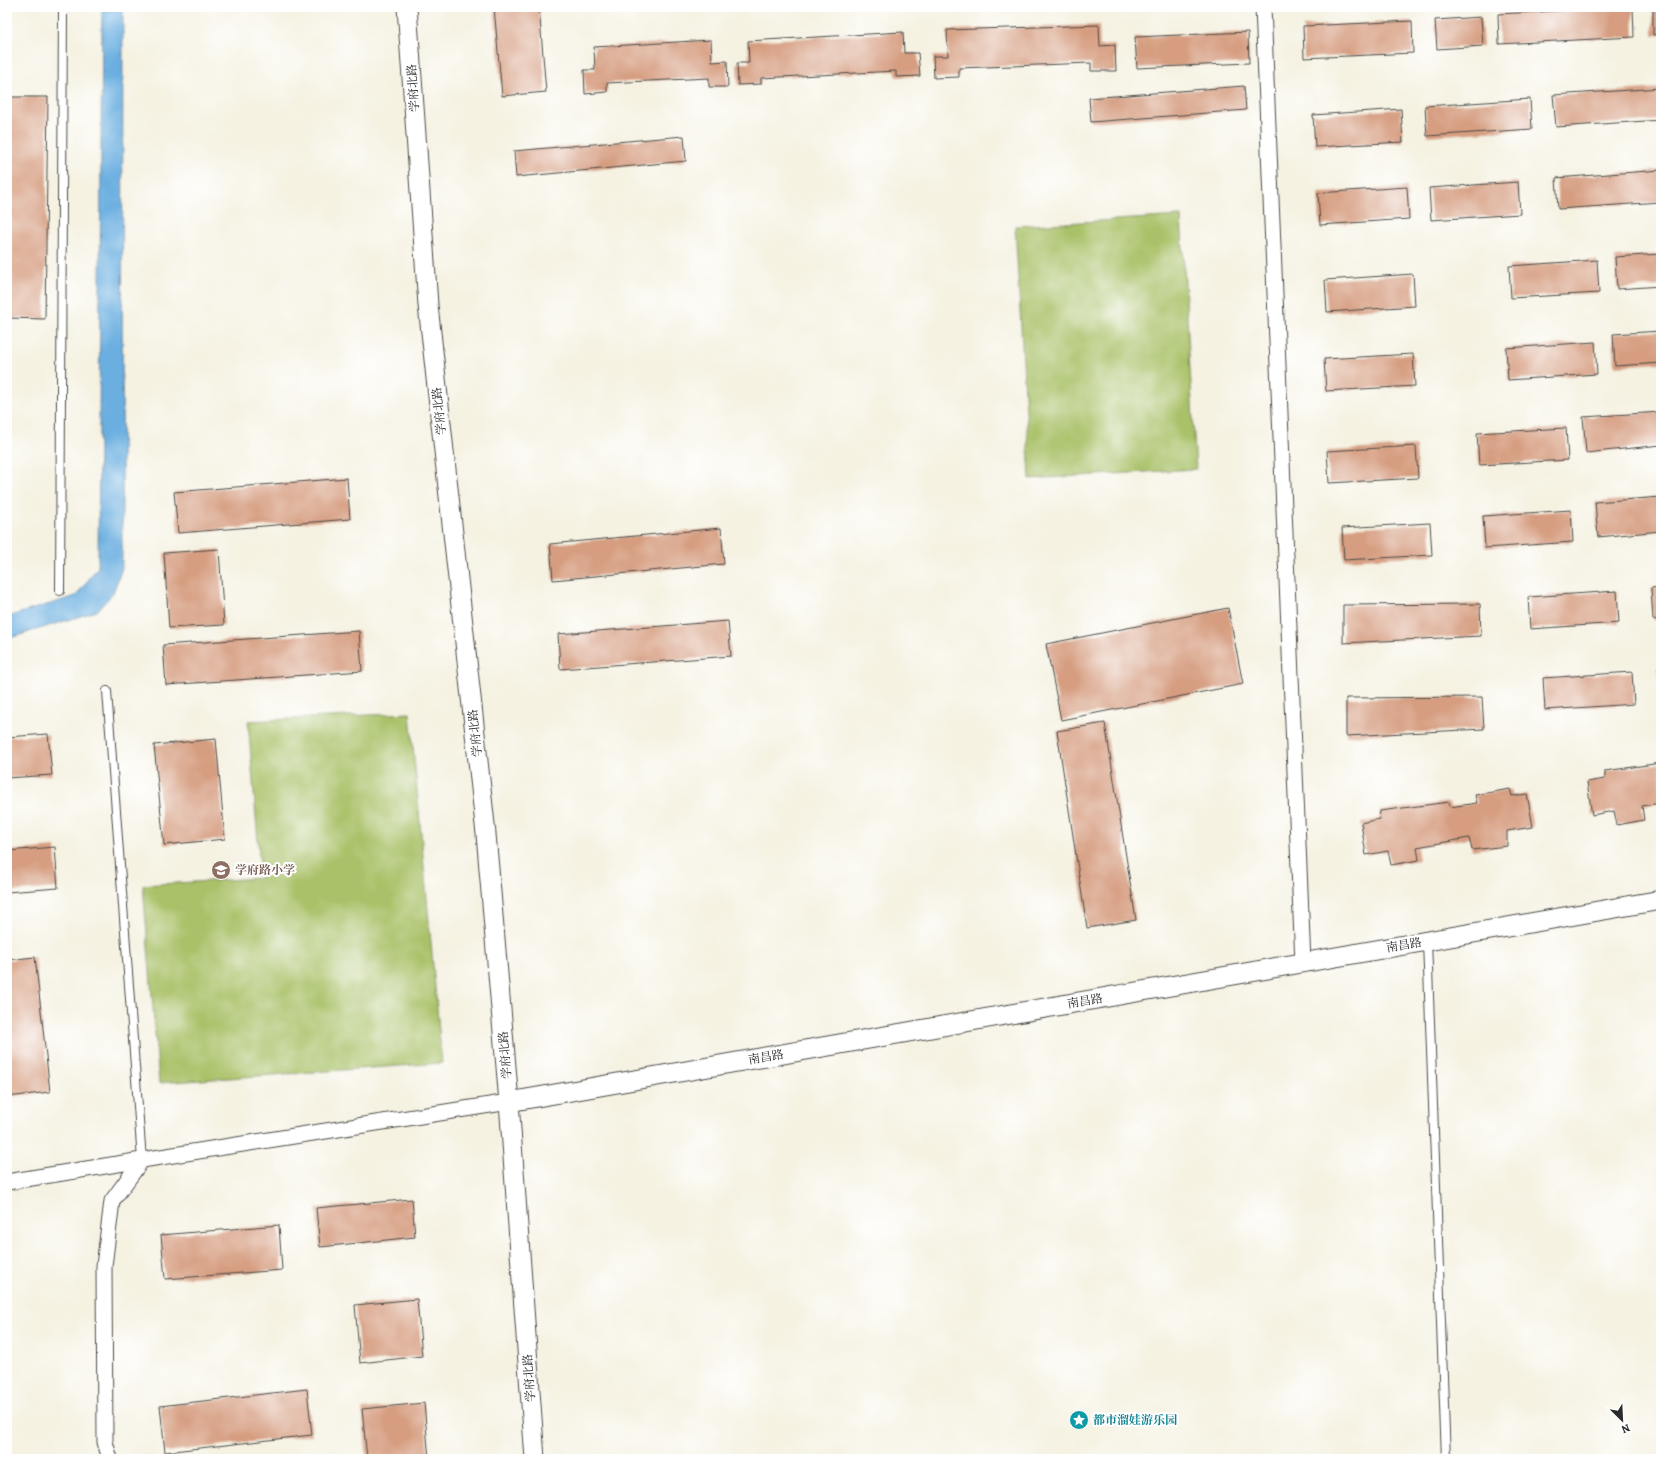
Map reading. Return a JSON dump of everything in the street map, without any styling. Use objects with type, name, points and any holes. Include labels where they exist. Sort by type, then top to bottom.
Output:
[{"type":"street","name":"学府北路","points":[[407,7],[428,305],[486,834],[535,1459]]},
{"type":"street","points":[[1263,7],[1303,963]]},
{"type":"street","name":"南昌路","points":[[508,1102],[1661,900]]},
{"type":"street","points":[[7,1182],[508,1102]]},
{"type":"street","points":[[110,1459],[105,1442],[104,1266],[112,1201],[142,1160]]},
{"type":"lane","points":[[60,590],[63,7]]},
{"type":"lane","points":[[107,691],[142,1160]]},
{"type":"lane","points":[[1427,941],[1446,1459]]},
{"type":"green space","points":[[1181,216],[1196,469],[1030,479],[1015,226]]},
{"type":"green space","points":[[410,713],[442,1063],[159,1083],[143,885],[261,878],[248,721]]},
{"type":"water","points":[[102,7],[123,7],[122,568],[113,593],[97,611],[7,639],[7,617],[76,596],[98,567]]},
{"type":"building","points":[[494,7],[539,7],[546,92],[502,96]]},
{"type":"building","points":[[1633,7],[1634,37],[1499,44],[1498,14]]},
{"type":"building","points":[[1653,7],[1661,7],[1661,34],[1653,35]]},
{"type":"building","points":[[1481,17],[1483,46],[1437,49],[1435,20]]},
{"type":"building","points":[[1412,21],[1413,53],[1304,58],[1303,26]]},
{"type":"building","points":[[1099,25],[1100,46],[1115,45],[1116,71],[1091,71],[1091,63],[959,68],[959,77],[934,78],[933,56],[948,56],[947,30]]},
{"type":"building","points":[[903,32],[904,53],[918,53],[920,76],[896,77],[896,71],[761,78],[761,84],[738,85],[737,63],[749,63],[748,41]]},
{"type":"building","points":[[1248,32],[1249,63],[1137,68],[1135,37]]},
{"type":"building","points":[[711,40],[712,62],[727,61],[728,87],[709,87],[709,78],[607,83],[607,92],[585,94],[584,70],[595,70],[594,47]]},
{"type":"building","points":[[1244,86],[1246,110],[1091,122],[1089,98]]},
{"type":"building","points":[[1661,88],[1661,120],[1556,127],[1553,95]]},
{"type":"building","points":[[7,97],[48,97],[45,319],[7,318]]},
{"type":"building","points":[[1530,99],[1532,129],[1427,136],[1425,106]]},
{"type":"building","points":[[1401,109],[1403,142],[1315,147],[1313,115]]},
{"type":"building","points":[[684,136],[686,161],[516,177],[514,151]]},
{"type":"building","points":[[1661,170],[1661,202],[1558,209],[1556,178]]},
{"type":"building","points":[[1518,182],[1520,214],[1431,220],[1429,188]]},
{"type":"building","points":[[1407,187],[1409,219],[1320,225],[1318,193]]},
{"type":"building","points":[[1661,254],[1661,286],[1617,289],[1615,257]]},
{"type":"building","points":[[1597,260],[1599,293],[1511,298],[1509,266]]},
{"type":"building","points":[[1413,274],[1415,306],[1327,312],[1325,280]]},
{"type":"building","points":[[1661,331],[1661,363],[1615,366],[1613,334]]},
{"type":"building","points":[[1595,342],[1597,374],[1508,380],[1506,348]]},
{"type":"building","points":[[1413,354],[1415,386],[1326,391],[1324,359]]},
{"type":"building","points":[[1661,412],[1661,445],[1586,453],[1583,417]]},
{"type":"building","points":[[1566,428],[1568,460],[1479,465],[1477,433]]},
{"type":"building","points":[[1416,446],[1418,478],[1329,483],[1327,451]]},
{"type":"building","points":[[347,478],[350,519],[178,533],[174,492]]},
{"type":"building","points":[[1661,497],[1661,531],[1598,537],[1595,502]]},
{"type":"building","points":[[1571,510],[1573,542],[1485,548],[1483,516]]},
{"type":"building","points":[[1430,523],[1432,555],[1344,560],[1342,528]]},
{"type":"building","points":[[721,528],[724,564],[553,580],[550,544]]},
{"type":"building","points":[[219,549],[224,625],[169,628],[164,553]]},
{"type":"building","points":[[1661,587],[1661,619],[1653,620],[1651,588]]},
{"type":"building","points":[[1617,591],[1619,623],[1530,629],[1528,597]]},
{"type":"building","points":[[1480,604],[1481,636],[1343,643],[1343,605]]},
{"type":"building","points":[[1228,608],[1243,684],[1061,720],[1046,644]]},
{"type":"building","points":[[728,621],[731,656],[560,669],[558,634]]},
{"type":"building","points":[[359,631],[362,671],[166,685],[163,645]]},
{"type":"building","points":[[1658,667],[1661,667],[1661,697],[1660,697]]},
{"type":"building","points":[[1632,672],[1634,704],[1545,710],[1543,678]]},
{"type":"building","points":[[1482,697],[1484,729],[1346,736],[1346,698]]},
{"type":"building","points":[[1105,723],[1136,920],[1087,928],[1057,731]]},
{"type":"building","points":[[48,734],[52,775],[7,778],[7,737]]},
{"type":"building","points":[[216,739],[225,839],[164,845],[154,745]]},
{"type":"building","points":[[1661,763],[1661,803],[1642,806],[1644,820],[1617,825],[1614,811],[1592,815],[1587,782],[1605,779],[1605,771]]},
{"type":"building","points":[[1510,789],[1512,796],[1527,794],[1533,827],[1507,831],[1507,846],[1472,850],[1469,838],[1417,847],[1419,860],[1391,865],[1388,851],[1366,855],[1361,823],[1379,819],[1380,811],[1449,802],[1450,807],[1477,803],[1475,795]]},
{"type":"building","points":[[55,847],[58,888],[7,892],[7,851]]},
{"type":"building","points":[[35,957],[50,1092],[7,1097],[7,960]]},
{"type":"building","points":[[412,1199],[415,1237],[320,1247],[316,1208]]},
{"type":"building","points":[[279,1225],[282,1270],[165,1279],[161,1235]]},
{"type":"building","points":[[417,1299],[422,1356],[360,1363],[355,1305]]},
{"type":"building","points":[[307,1389],[312,1435],[165,1452],[160,1406]]},
{"type":"building","points":[[424,1403],[429,1459],[367,1459],[362,1409]]},
{"type":"place","name":"学府路小学","points":[[221,870]]},
{"type":"place","name":"都市溜娃游乐园","points":[[1079,1420]]}]
